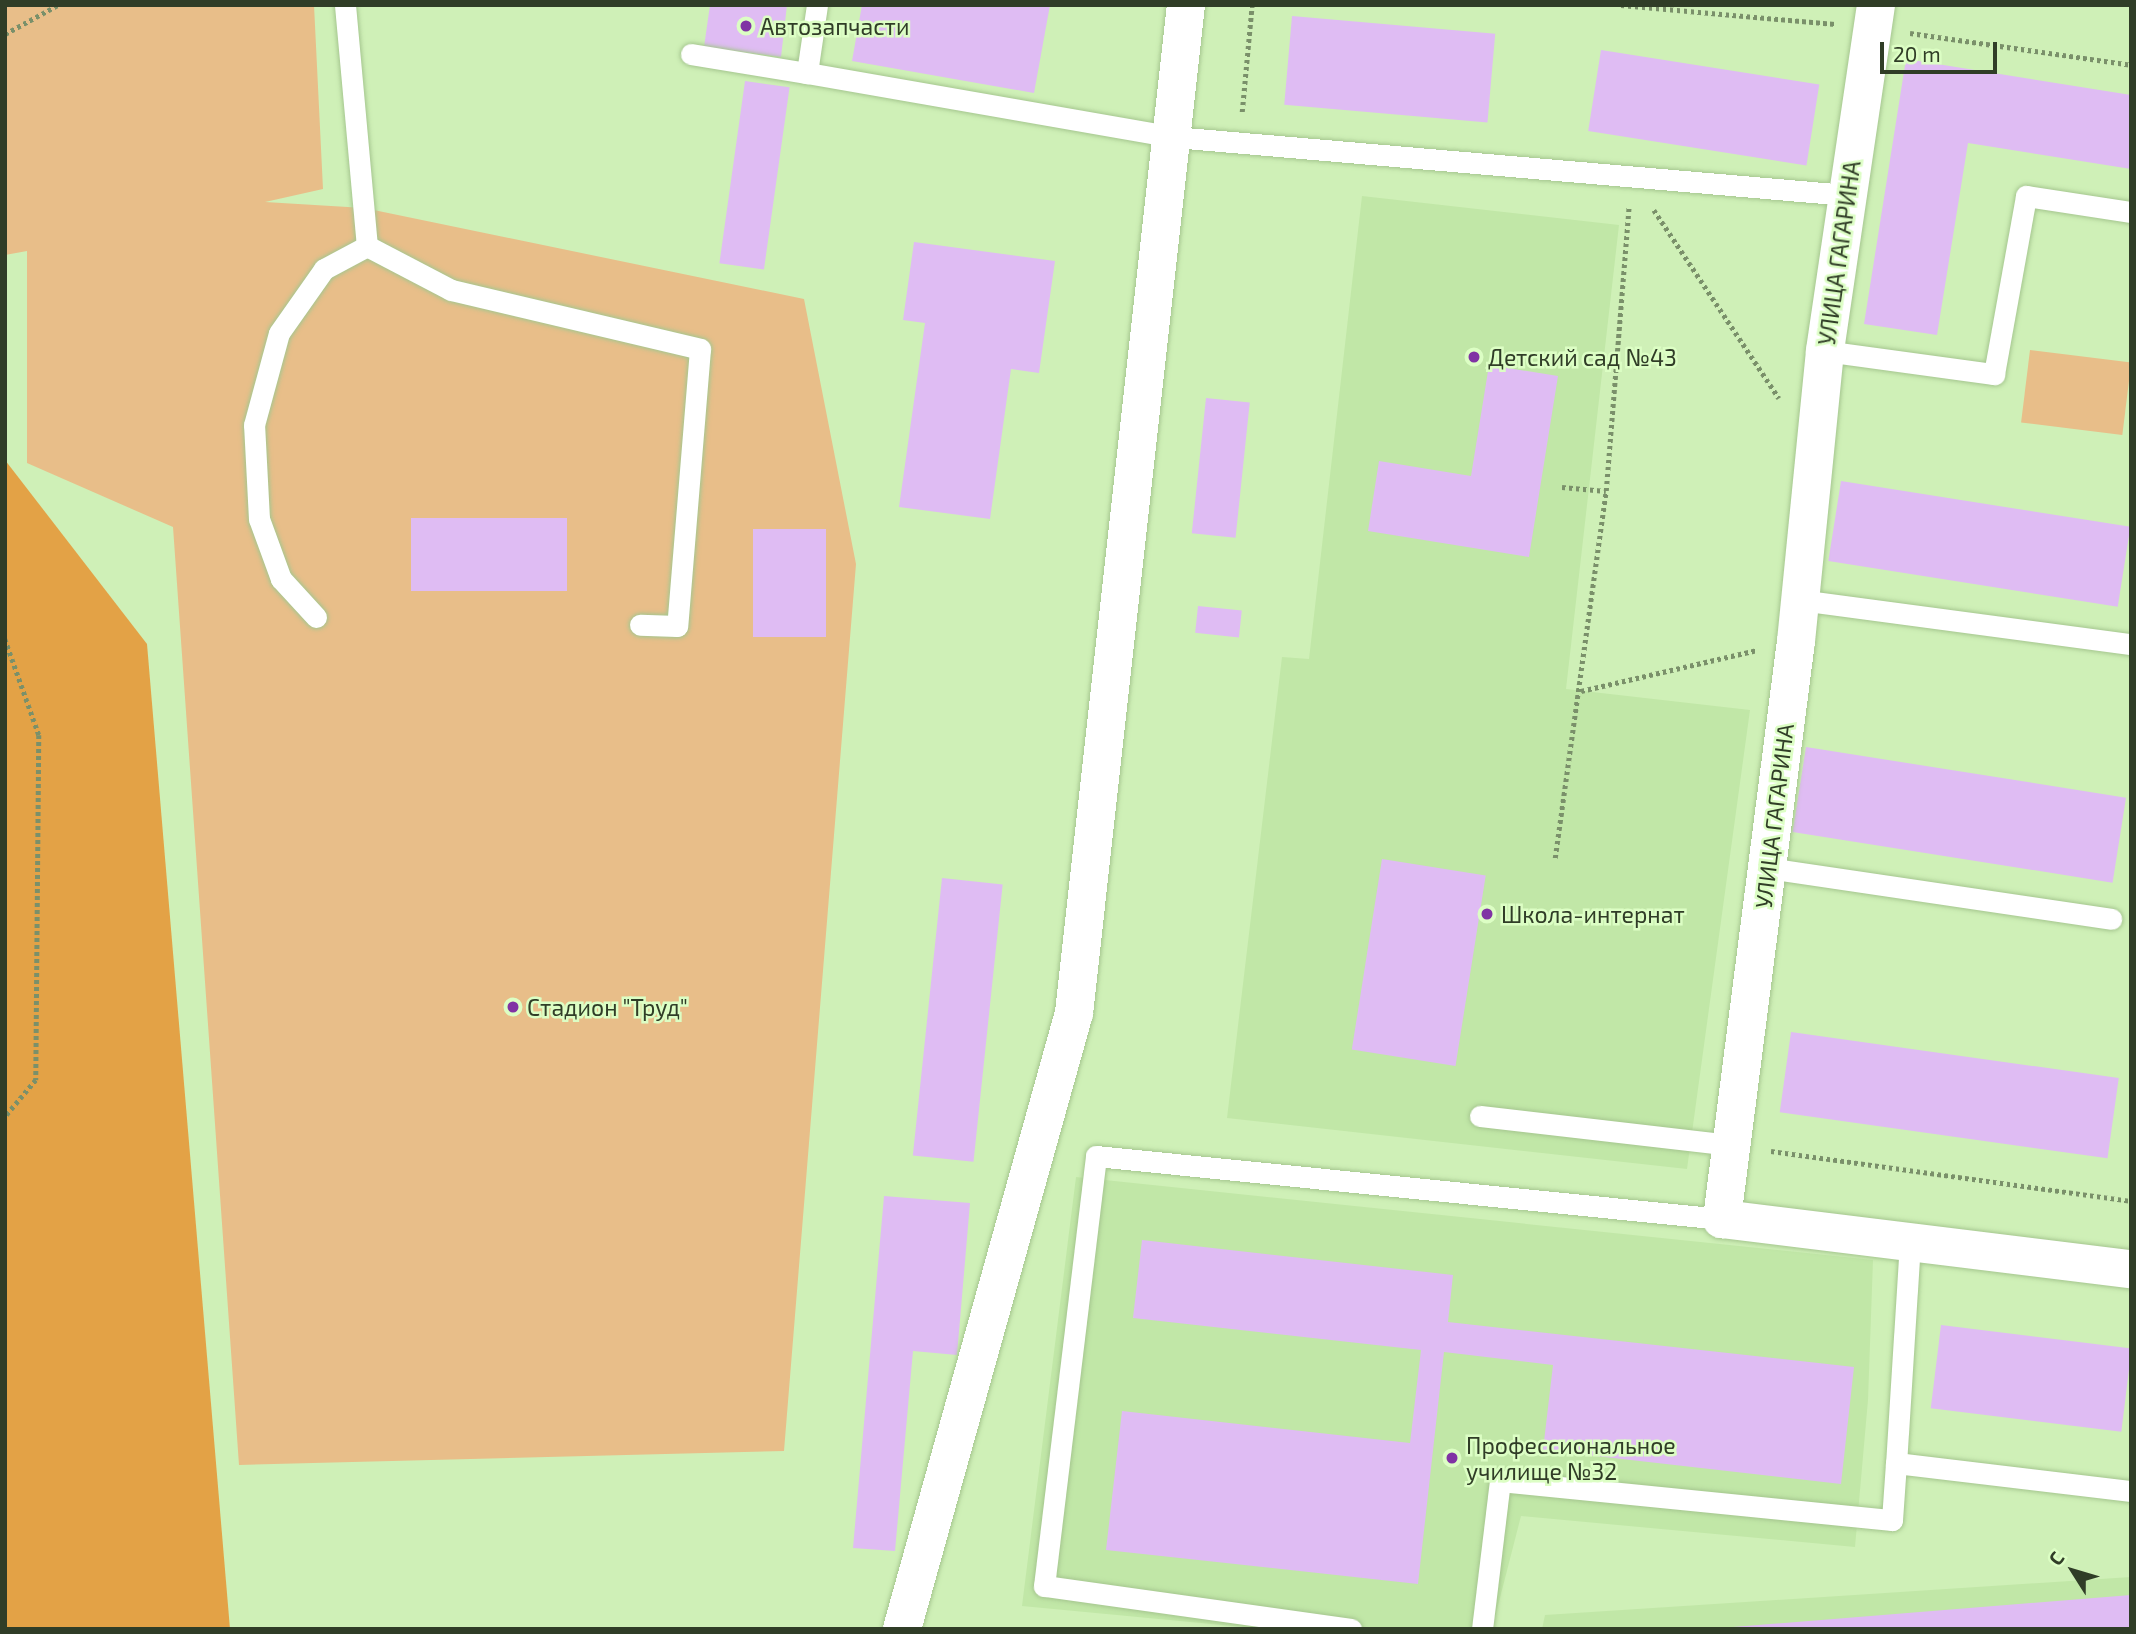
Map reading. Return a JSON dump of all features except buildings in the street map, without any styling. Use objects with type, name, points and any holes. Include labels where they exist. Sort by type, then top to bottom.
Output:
[{"type":"street","points":[[902,1629],[1074,1013],[1174,137],[1186,5]]},
{"type":"street","name":"УЛИЦА ГАГАРИНА","points":[[1722,1219],[1796,641],[1825,351],[1876,5]]},
{"type":"street","points":[[1722,1219],[2131,1269]]},
{"type":"lane","points":[[345,5],[367,246]]},
{"type":"lane","points":[[807,73],[817,5]]},
{"type":"lane","points":[[691,54],[1174,137],[1846,195]]},
{"type":"lane","points":[[1825,351],[1994,374],[2026,196],[2131,212]]},
{"type":"lane","points":[[316,617],[281,579],[259,519],[254,425],[279,333],[324,269],[367,246]]},
{"type":"lane","points":[[367,246],[451,290],[700,349],[677,626],[640,625]]},
{"type":"lane","points":[[1800,600],[2131,644]]},
{"type":"lane","points":[[1767,868],[2110,919]]},
{"type":"lane","points":[[1480,1116],[1732,1145]]},
{"type":"lane","points":[[1351,1629],[1044,1586],[1096,1156],[1722,1219]]},
{"type":"lane","points":[[1482,1629],[1500,1480],[1892,1520],[1910,1242]]},
{"type":"lane","points":[[1896,1463],[2131,1491]]},
{"type":"path","points":[[5,34],[58,5]]},
{"type":"path","points":[[1239,143],[1252,5]]},
{"type":"path","points":[[1632,177],[1815,451]]},
{"type":"path","points":[[1555,858],[1581,691],[1606,491],[1632,177]]},
{"type":"path","points":[[1562,486],[1606,491]]},
{"type":"path","points":[[5,639],[39,735],[36,1080],[5,1117]]},
{"type":"path","points":[[1581,691],[1796,641]]},
{"type":"path","points":[[1732,1145],[2131,1201]]},
{"type":"shaded area","name":"Стадион \"Труд\"","points":[[5,5],[314,5],[323,189],[265,202],[364,208],[804,299],[856,564],[784,1451],[239,1465],[173,527],[27,463],[27,251],[5,255]]},
{"type":"shaded area","name":"Школа-интернат","points":[[1362,196],[1619,225],[1566,689],[1750,710],[1687,1169],[1227,1118],[1282,657],[1309,659]]},
{"type":"shaded area","points":[[2030,350],[2131,362],[2122,435],[2021,422]]},
{"type":"shaded area","points":[[5,460],[147,644],[230,1629],[5,1629]]},
{"type":"shaded area","name":"Профессиональное училище №32","points":[[1076,1177],[1873,1260],[1868,1400],[1855,1547],[1521,1516],[1492,1629],[1264,1629],[1022,1606]]},
{"type":"shaded area","points":[[2131,1577],[2131,1629],[1542,1629],[1545,1615]]},
{"type":"place","name":"Автозапчасти","points":[[746,26]]},
{"type":"place","name":"Детский сад №43","points":[[1474,357]]},
{"type":"place","name":"Школа-интернат","points":[[1487,914]]},
{"type":"place","name":"Стадион \"Труд\"","points":[[513,1007]]},
{"type":"place","name":"Профессиональное училище №32","points":[[1452,1458]]}]
